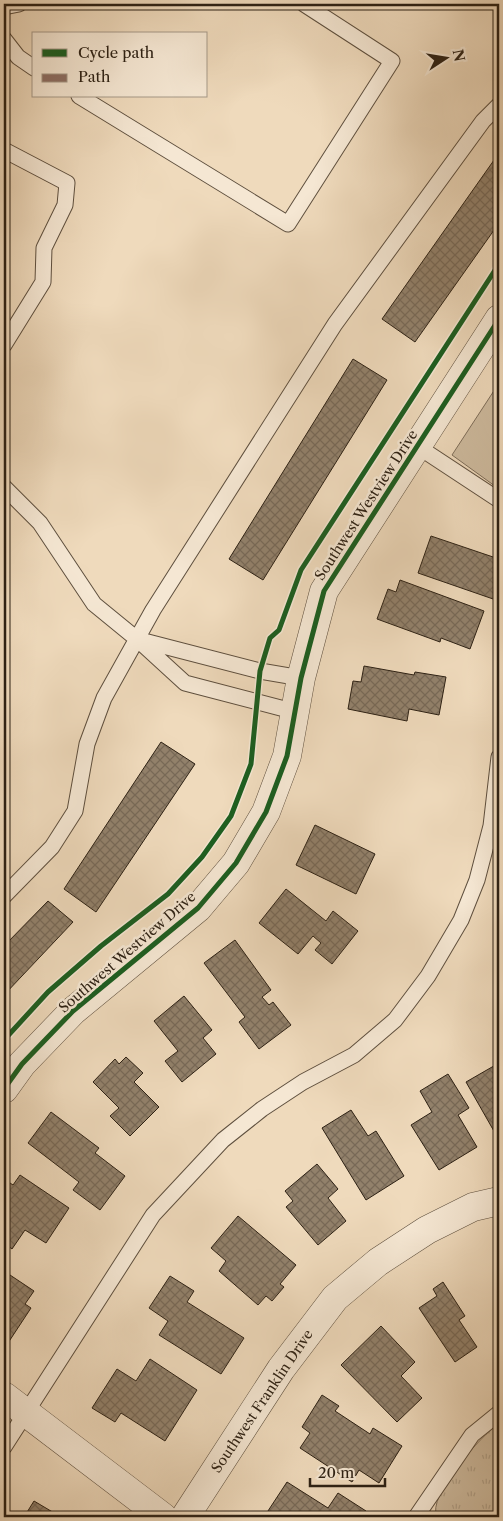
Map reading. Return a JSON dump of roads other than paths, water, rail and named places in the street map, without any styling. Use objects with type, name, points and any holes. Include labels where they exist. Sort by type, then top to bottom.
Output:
[{"type":"street","name":"Southwest Westview Drive","points":[[4,1089],[22,1064],[73,1011],[198,908],[236,863],[266,812],[288,756],[301,678],[324,591],[499,319]]},
{"type":"street","name":"Southwest Franklin Drive","points":[[185,1517],[281,1369],[335,1298],[378,1262],[427,1230],[473,1207],[499,1201]]},
{"type":"street","points":[[4,1396],[163,1517]]},
{"type":"lane","points":[[4,7],[19,4]]},
{"type":"lane","points":[[82,98],[288,224],[392,60],[304,4]]},
{"type":"lane","points":[[4,39],[18,56],[32,66]]},
{"type":"lane","points":[[4,896],[52,847],[75,811],[87,744],[104,698],[179,569],[335,324],[483,121],[499,105]]},
{"type":"lane","points":[[4,150],[67,184],[65,205],[44,248],[44,282],[4,344]]},
{"type":"lane","points":[[417,446],[499,500]]},
{"type":"lane","points":[[4,487],[40,523],[94,604],[138,640],[185,683],[296,712]]},
{"type":"lane","points":[[138,640],[260,671],[301,678]]},
{"type":"lane","points":[[4,1447],[153,1214],[222,1140],[304,1082],[354,1055],[394,1020],[428,976],[461,920],[477,880],[491,826],[499,756]]},
{"type":"lane","points":[[417,1517],[472,1435],[499,1413]]}]
